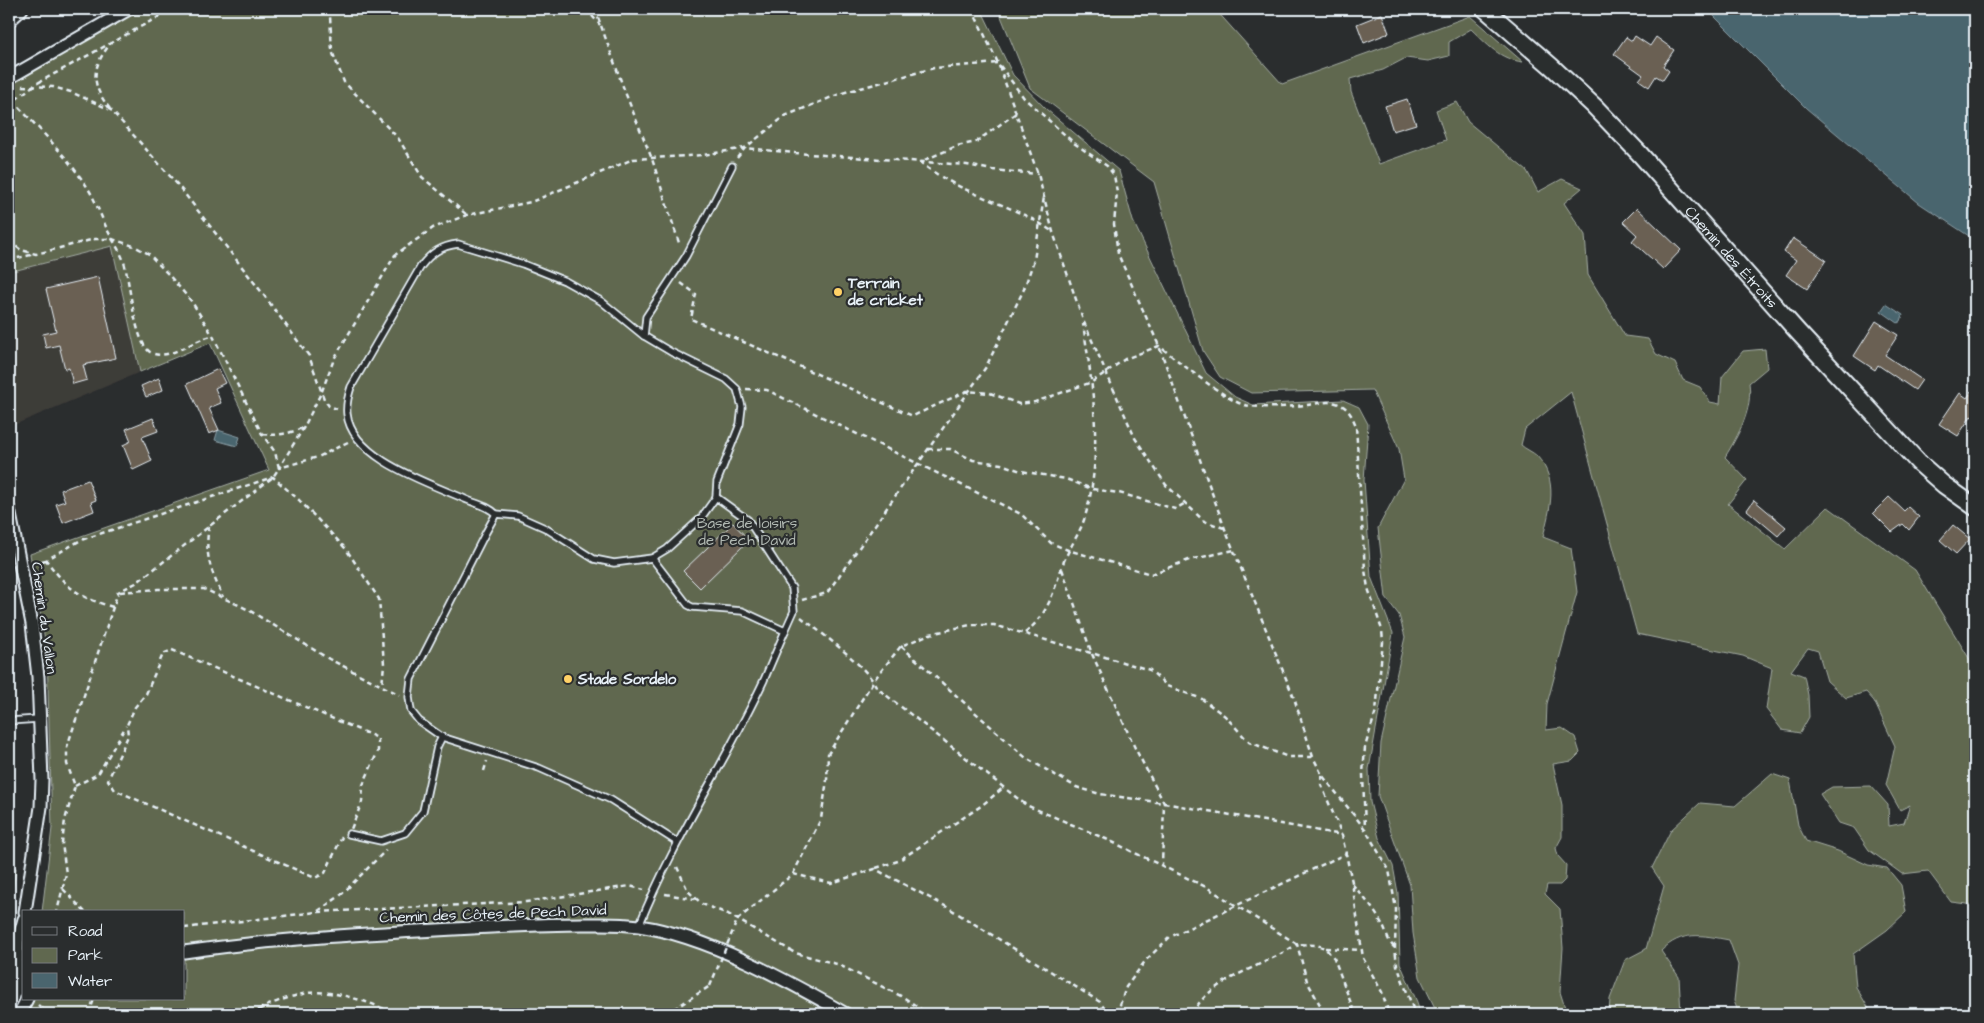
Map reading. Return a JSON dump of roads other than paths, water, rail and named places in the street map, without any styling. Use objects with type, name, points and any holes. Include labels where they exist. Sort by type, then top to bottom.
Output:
[{"type":"main road","name":"Chemin des Étroits","points":[[1485,9],[1594,106],[1639,153],[1798,332],[1919,463],[1944,486],[1975,507]]},
{"type":"street","points":[[9,21],[22,9]]},
{"type":"street","points":[[9,78],[129,9]]},
{"type":"street","name":"Chemin du Vallon","points":[[9,509],[32,624],[38,677],[42,780],[41,807],[25,910]]},
{"type":"street","name":"Chemin des Côtes de Pech David","points":[[185,952],[275,940],[344,935],[538,925],[610,924],[638,926],[672,933],[728,954],[798,987],[846,1014]]},
{"type":"street","points":[[9,1010],[20,978],[18,941],[22,931]]},
{"type":"street","points":[[19,1014],[31,1001]]},
{"type":"lane","points":[[644,336],[646,317],[686,256],[732,166]]},
{"type":"lane","points":[[458,244],[523,264],[565,281],[601,301],[644,336],[671,352],[726,379],[737,389],[742,408],[740,424],[717,482],[716,497],[701,518],[667,549],[652,558],[614,563],[594,559],[545,528],[518,516],[496,514],[488,507],[395,468],[356,438],[347,413],[351,387],[416,274],[429,256],[448,245],[458,244]]},
{"type":"lane","points":[[638,926],[652,892],[677,842],[763,681],[794,611],[792,588],[748,520],[716,497]]},
{"type":"lane","points":[[496,514],[411,679],[409,697],[412,711],[419,721],[442,737],[539,768],[611,800],[677,842]]},
{"type":"lane","points":[[652,558],[688,605],[742,611],[785,631]]},
{"type":"lane","points":[[9,721],[39,719]]},
{"type":"lane","points":[[348,834],[381,841],[405,832],[423,811],[437,747],[442,737]]},
{"type":"water","points":[[1707,9],[1975,9],[1975,240],[1919,203],[1806,108]]},
{"type":"water","points":[[1886,304],[1903,315],[1901,321],[1898,323],[1881,311]]},
{"type":"water","points":[[218,430],[240,437],[237,446],[215,440]]},
{"type":"place","name":"Terrain de cricket","points":[[838,292]]},
{"type":"place","name":"Stade Sordelo","points":[[568,679]]},
{"type":"park label","name":"Base de loisirs de Pech David","points":[[747,532]]}]
